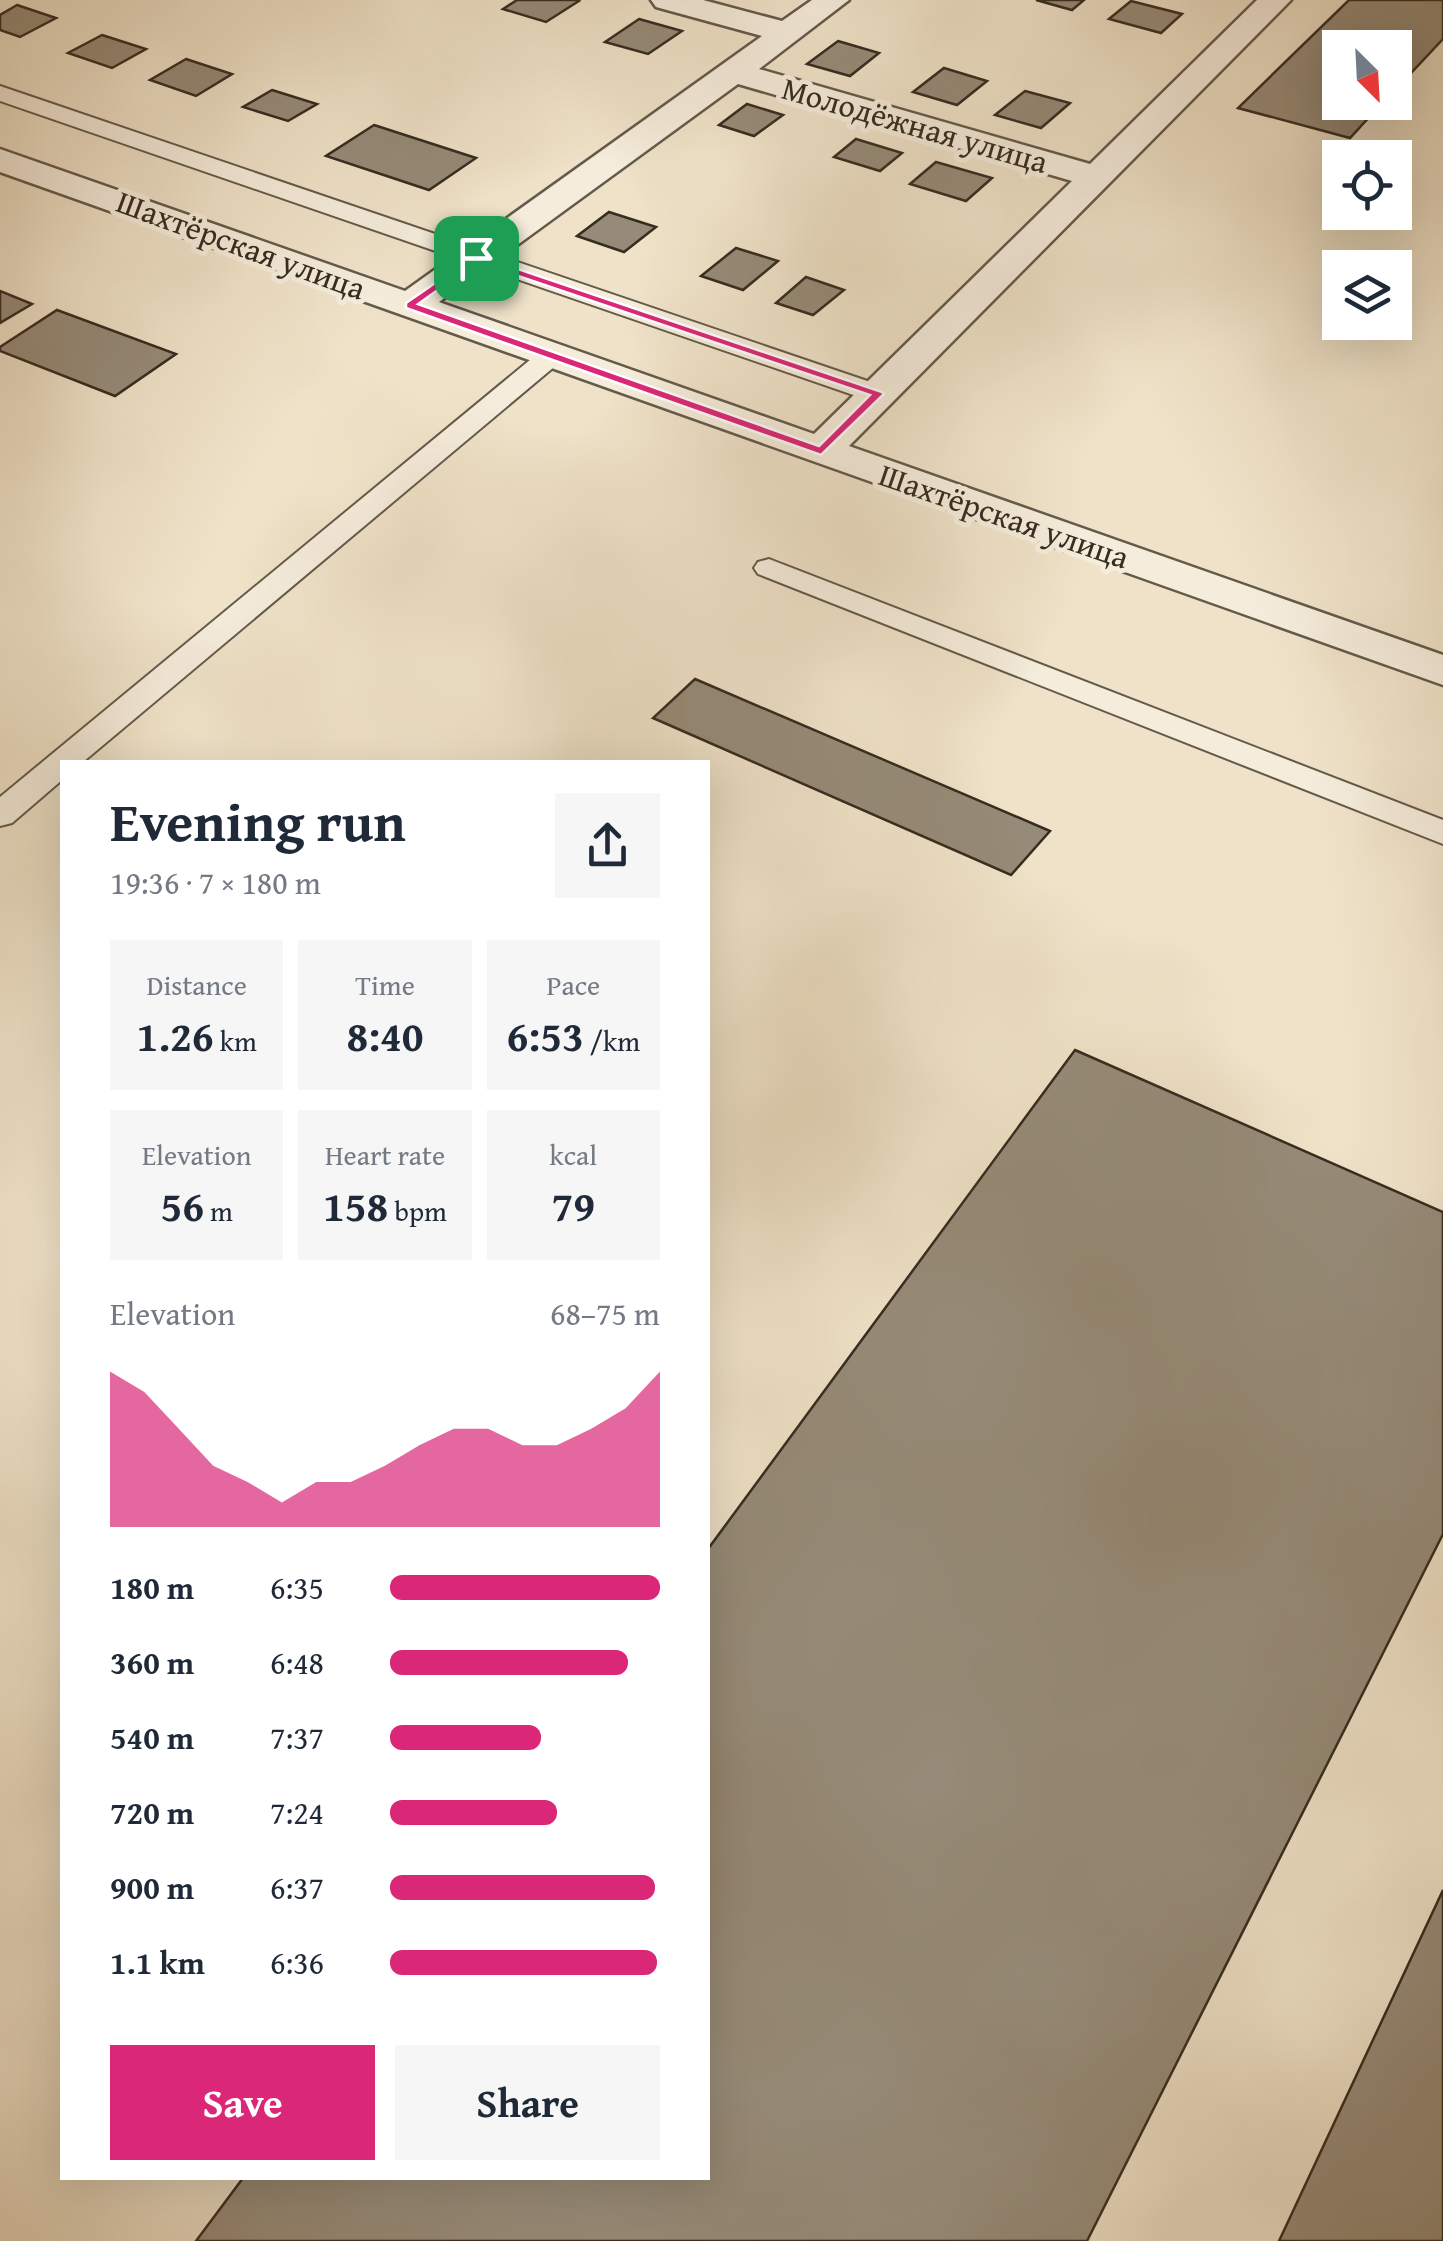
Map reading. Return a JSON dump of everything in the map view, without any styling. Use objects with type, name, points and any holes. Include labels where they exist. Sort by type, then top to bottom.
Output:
[{"type":"street","name":"Молодёжная улица","points":[[667,0],[788,34]]},
{"type":"street","points":[[410,305],[833,0]]},
{"type":"street","points":[[821,451],[1096,177],[1258,3]]},
{"type":"street","name":"Молодёжная улица","points":[[734,72],[1096,177]]},
{"type":"street","name":"Шахтёрская улица","points":[[0,160],[1443,671]]},
{"type":"lane","points":[[0,93],[878,394]]},
{"type":"lane","points":[[67,760],[552,356]]},
{"type":"lane","points":[[770,568],[1443,833]]},
{"type":"lane","points":[[0,815],[60,765]]},
{"type":"building","points":[[517,0],[579,1],[546,22],[503,9]]},
{"type":"building","points":[[1036,0],[1084,0],[1072,10]]},
{"type":"building","points":[[1349,0],[1443,0],[1443,39],[1412,72],[1412,30],[1322,30],[1322,120],[1366,120],[1350,138],[1238,108]]},
{"type":"building","points":[[1131,1],[1182,14],[1161,33],[1109,19]]},
{"type":"building","points":[[17,5],[56,18],[20,37],[0,30],[0,15]]},
{"type":"building","points":[[639,19],[682,31],[648,54],[605,42]]},
{"type":"building","points":[[102,35],[146,49],[112,68],[68,53]]},
{"type":"building","points":[[838,41],[879,53],[850,76],[807,64]]},
{"type":"building","points":[[186,59],[232,74],[196,96],[150,80]]},
{"type":"building","points":[[944,68],[987,81],[957,105],[913,92]]},
{"type":"building","points":[[272,90],[317,104],[288,121],[243,107]]},
{"type":"building","points":[[1025,91],[1070,103],[1041,128],[995,115]]},
{"type":"building","points":[[747,104],[783,115],[754,136],[719,125]]},
{"type":"building","points":[[374,125],[476,158],[429,190],[326,156]]},
{"type":"building","points":[[856,139],[902,153],[880,171],[834,157]]},
{"type":"building","points":[[936,162],[992,178],[966,201],[910,184]]},
{"type":"building","points":[[609,212],[656,227],[624,252],[577,236]]},
{"type":"building","points":[[736,248],[778,261],[743,290],[701,276]]},
{"type":"building","points":[[806,277],[844,290],[813,315],[776,303]]},
{"type":"building","points":[[0,291],[32,304],[0,323]]},
{"type":"building","points":[[57,310],[176,354],[115,396],[0,351],[0,347]]},
{"type":"building","points":[[695,679],[1050,831],[1011,875],[653,718]]},
{"type":"building","points":[[1075,1050],[1443,1212],[1443,1534],[1087,2241],[196,2241],[242,2180],[710,2180],[710,1546]]},
{"type":"building","points":[[1443,1890],[1443,2241],[1279,2241]]},
{"type":"route","points":[[476,258],[878,394],[821,451],[410,305],[476,258]]}]
